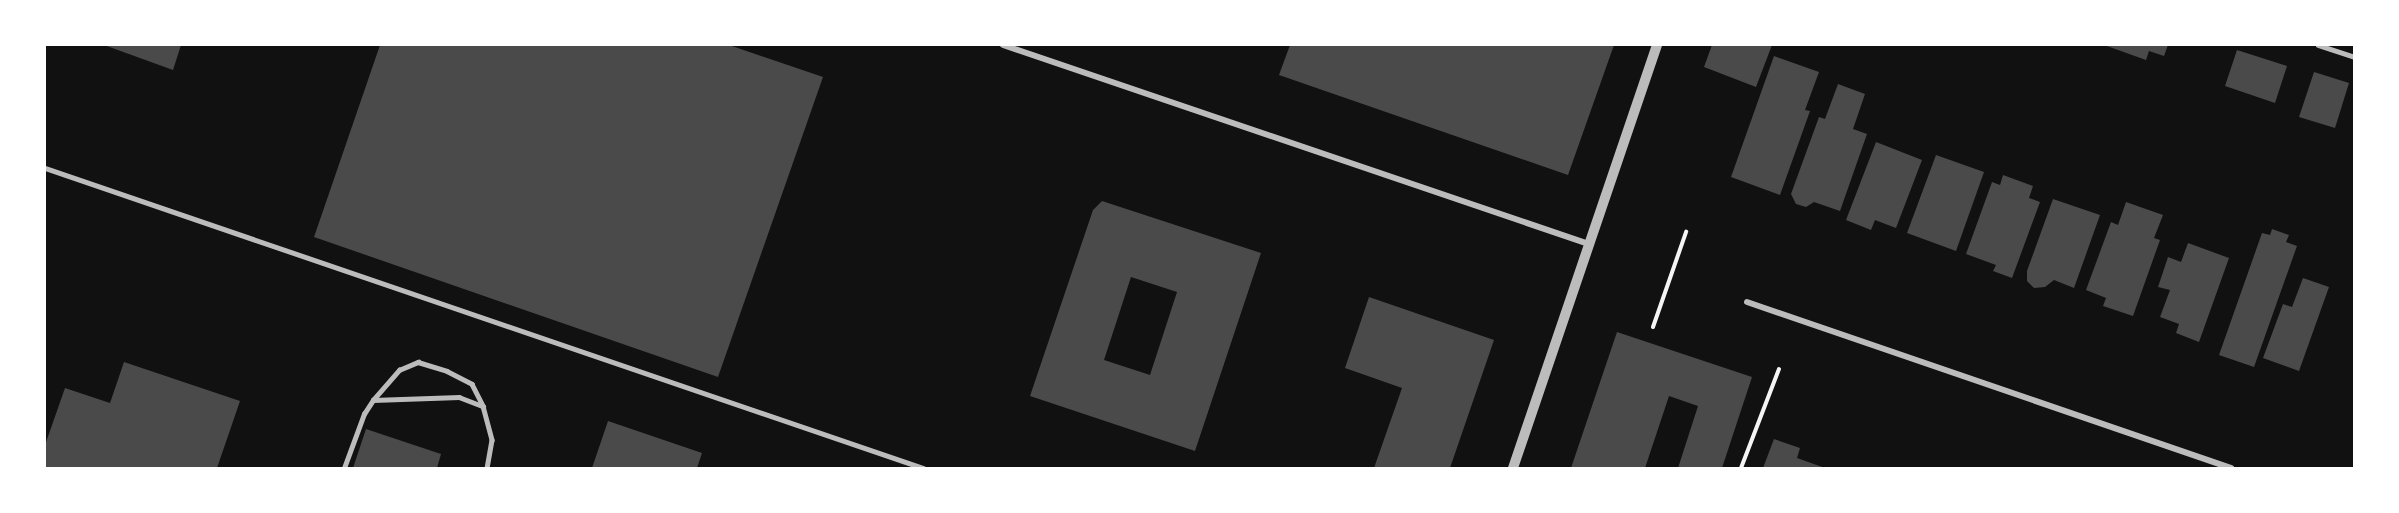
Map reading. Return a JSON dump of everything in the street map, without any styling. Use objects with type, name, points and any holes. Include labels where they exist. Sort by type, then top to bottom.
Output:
[{"type":"street","points":[[1003,45],[1589,244]]},
{"type":"street","points":[[1513,468],[1657,45]]},
{"type":"street","points":[[1747,302],[2231,468]]},
{"type":"lane","points":[[2318,45],[2354,57]]},
{"type":"lane","points":[[45,168],[923,468]]},
{"type":"lane","points":[[344,468],[364,414],[372,400],[399,370],[418,362],[447,371],[472,384],[483,406],[492,440],[487,468]]},
{"type":"lane","points":[[372,400],[459,398],[483,406]]},
{"type":"path","points":[[1653,327],[1686,232]]},
{"type":"path","points":[[1741,468],[1779,369]]},
{"type":"building","points":[[104,45],[181,45],[173,70]]},
{"type":"building","points":[[380,45],[729,45],[823,77],[718,377],[314,237]]},
{"type":"building","points":[[1290,45],[1614,45],[1568,175],[1279,75]]},
{"type":"building","points":[[1712,45],[1772,45],[1756,87],[1704,67]]},
{"type":"building","points":[[2104,45],[2168,45],[2164,56],[2149,51],[2146,60]]},
{"type":"building","points":[[2237,50],[2287,66],[2275,103],[2225,86]]},
{"type":"building","points":[[1774,56],[1819,72],[1805,110],[1810,111],[1780,195],[1731,177]]},
{"type":"building","points":[[2314,72],[2349,83],[2335,128],[2299,117]]},
{"type":"building","points":[[1838,84],[1865,94],[1853,129],[1867,134],[1840,211],[1814,202],[1806,207],[1796,204],[1791,194],[1819,117],[1825,119]]},
{"type":"building","points":[[1876,142],[1922,160],[1896,228],[1875,220],[1871,230],[1846,220]]},
{"type":"building","points":[[1936,155],[1984,172],[1956,251],[1907,233]]},
{"type":"building","points":[[2003,175],[2033,186],[2029,198],[2040,202],[2012,278],[1993,271],[1996,265],[1966,254],[1992,182],[2000,185]]},
{"type":"building","points":[[2053,199],[2100,215],[2074,288],[2054,280],[2045,287],[2034,288],[2027,281],[2027,271]]},
{"type":"building","points":[[1102,201],[1261,253],[1195,451],[1030,396],[1093,210]],"holes":[[[1131,277],[1177,292],[1150,375],[1104,360]]]},
{"type":"building","points":[[2126,202],[2163,215],[2154,238],[2160,240],[2133,316],[2103,306],[2106,298],[2086,290],[2111,222],[2118,225]]},
{"type":"building","points":[[2272,229],[2289,235],[2286,242],[2297,246],[2254,367],[2219,355],[2262,233],[2270,235]]},
{"type":"building","points":[[2188,243],[2229,258],[2199,342],[2176,333],[2179,324],[2160,317],[2170,290],[2158,287],[2168,257],[2181,262]]},
{"type":"building","points":[[2303,278],[2329,287],[2299,371],[2263,358],[2283,304],[2292,307]]},
{"type":"building","points":[[1369,297],[1494,340],[1450,468],[1374,468],[1402,388],[1345,368]]},
{"type":"building","points":[[1617,332],[1752,377],[1722,468],[1678,468],[1698,406],[1669,396],[1645,468],[1571,468]]},
{"type":"building","points":[[124,362],[240,401],[217,468],[45,468],[45,445],[65,388],[110,403]]},
{"type":"building","points":[[608,421],[702,453],[697,468],[592,468]]},
{"type":"building","points":[[366,429],[441,454],[437,468],[353,468]]},
{"type":"building","points":[[1774,439],[1800,448],[1797,458],[1825,468],[1763,468]]}]
